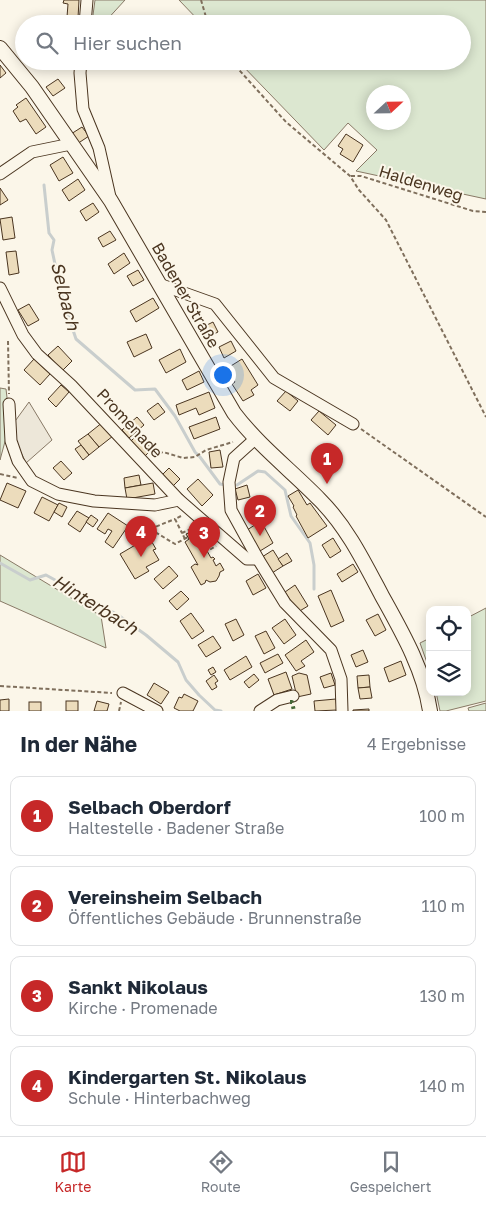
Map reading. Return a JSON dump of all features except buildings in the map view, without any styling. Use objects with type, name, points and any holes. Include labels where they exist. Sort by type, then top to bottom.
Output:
[{"type":"main road","name":"Badener Straße","points":[[0,48],[15,66]]},
{"type":"main road","name":"Badener Straße","points":[[18,70],[32,87],[111,201],[234,413],[255,439],[321,501],[344,529],[409,646],[428,696],[430,711]]},
{"type":"street","points":[[86,15],[87,0]]},
{"type":"street","points":[[80,70],[83,109],[99,148],[111,201]]},
{"type":"street","points":[[0,174],[32,152],[71,144]]},
{"type":"street","points":[[159,284],[215,304],[274,378],[353,424]]},
{"type":"street","name":"Promenade","points":[[0,288],[23,335],[38,354],[71,385],[194,516],[248,559],[258,559]]},
{"type":"street","points":[[9,404],[11,441],[18,461],[32,481],[58,494],[94,501],[155,506],[179,500]]},
{"type":"street","points":[[255,439],[234,458],[229,482],[231,510],[258,559],[286,603],[331,650],[340,679],[342,711]]},
{"type":"street","points":[[123,693],[157,711]]},
{"type":"street","points":[[260,711],[277,700],[293,696]]},
{"type":"path","points":[[201,0],[205,15]]},
{"type":"path","points":[[239,70],[286,122],[350,176],[359,190],[386,220],[486,417]]},
{"type":"path","name":"Haldenweg","points":[[350,176],[361,176],[473,211],[486,212]]},
{"type":"path","points":[[8,341],[9,404]]},
{"type":"path","points":[[353,424],[486,517]]},
{"type":"path","points":[[163,452],[183,458],[195,457],[201,453],[233,442]]},
{"type":"path","points":[[175,519],[182,533],[186,538],[175,544],[150,529],[185,513],[194,516],[192,520],[195,526],[182,533]]},
{"type":"path","points":[[0,686],[123,693]]},
{"type":"green space","points":[[95,0],[125,0],[111,15],[93,15]]},
{"type":"green space","points":[[179,0],[486,0],[486,199],[356,171],[377,150],[348,123],[324,150],[247,70],[471,70],[471,15],[193,15]]},
{"type":"green space","points":[[0,388],[6,389],[10,423],[0,460]]},
{"type":"green space","points":[[0,555],[101,616],[106,648],[0,601]]},
{"type":"green space","points":[[486,608],[486,701],[440,711],[437,696],[471,696],[471,616]]},
{"type":"green space","points":[[426,640],[426,660],[420,643]]},
{"type":"green space","points":[[486,703],[486,711],[469,711],[468,708]]},
{"type":"shaded area","points":[[29,402],[52,440],[26,463],[15,440],[13,424]]},
{"type":"waterway","name":"Selbach","points":[[44,185],[49,233],[54,240],[52,250],[62,297],[76,339],[135,390],[155,389],[175,416],[195,452],[220,484],[226,485]]},
{"type":"waterway","name":"Selbach","points":[[237,485],[258,471],[265,472],[285,490],[291,516],[310,543],[314,565],[314,589]]},
{"type":"waterway","name":"Hinterbach","points":[[0,563],[30,580],[46,575],[118,615],[146,635],[178,662],[186,680],[199,695],[215,710],[221,711]]},
{"type":"hedge","points":[[290,702],[292,702],[294,711]]},
{"type":"place","name":"Selbach Oberdorf","points":[[327,484]]},
{"type":"place","name":"Vereinsheim Selbach","points":[[260,536]]},
{"type":"place","name":"Kindergarten St. Nikolaus","points":[[141,557]]},
{"type":"place","name":"Sankt Nikolaus","points":[[204,558]]}]
